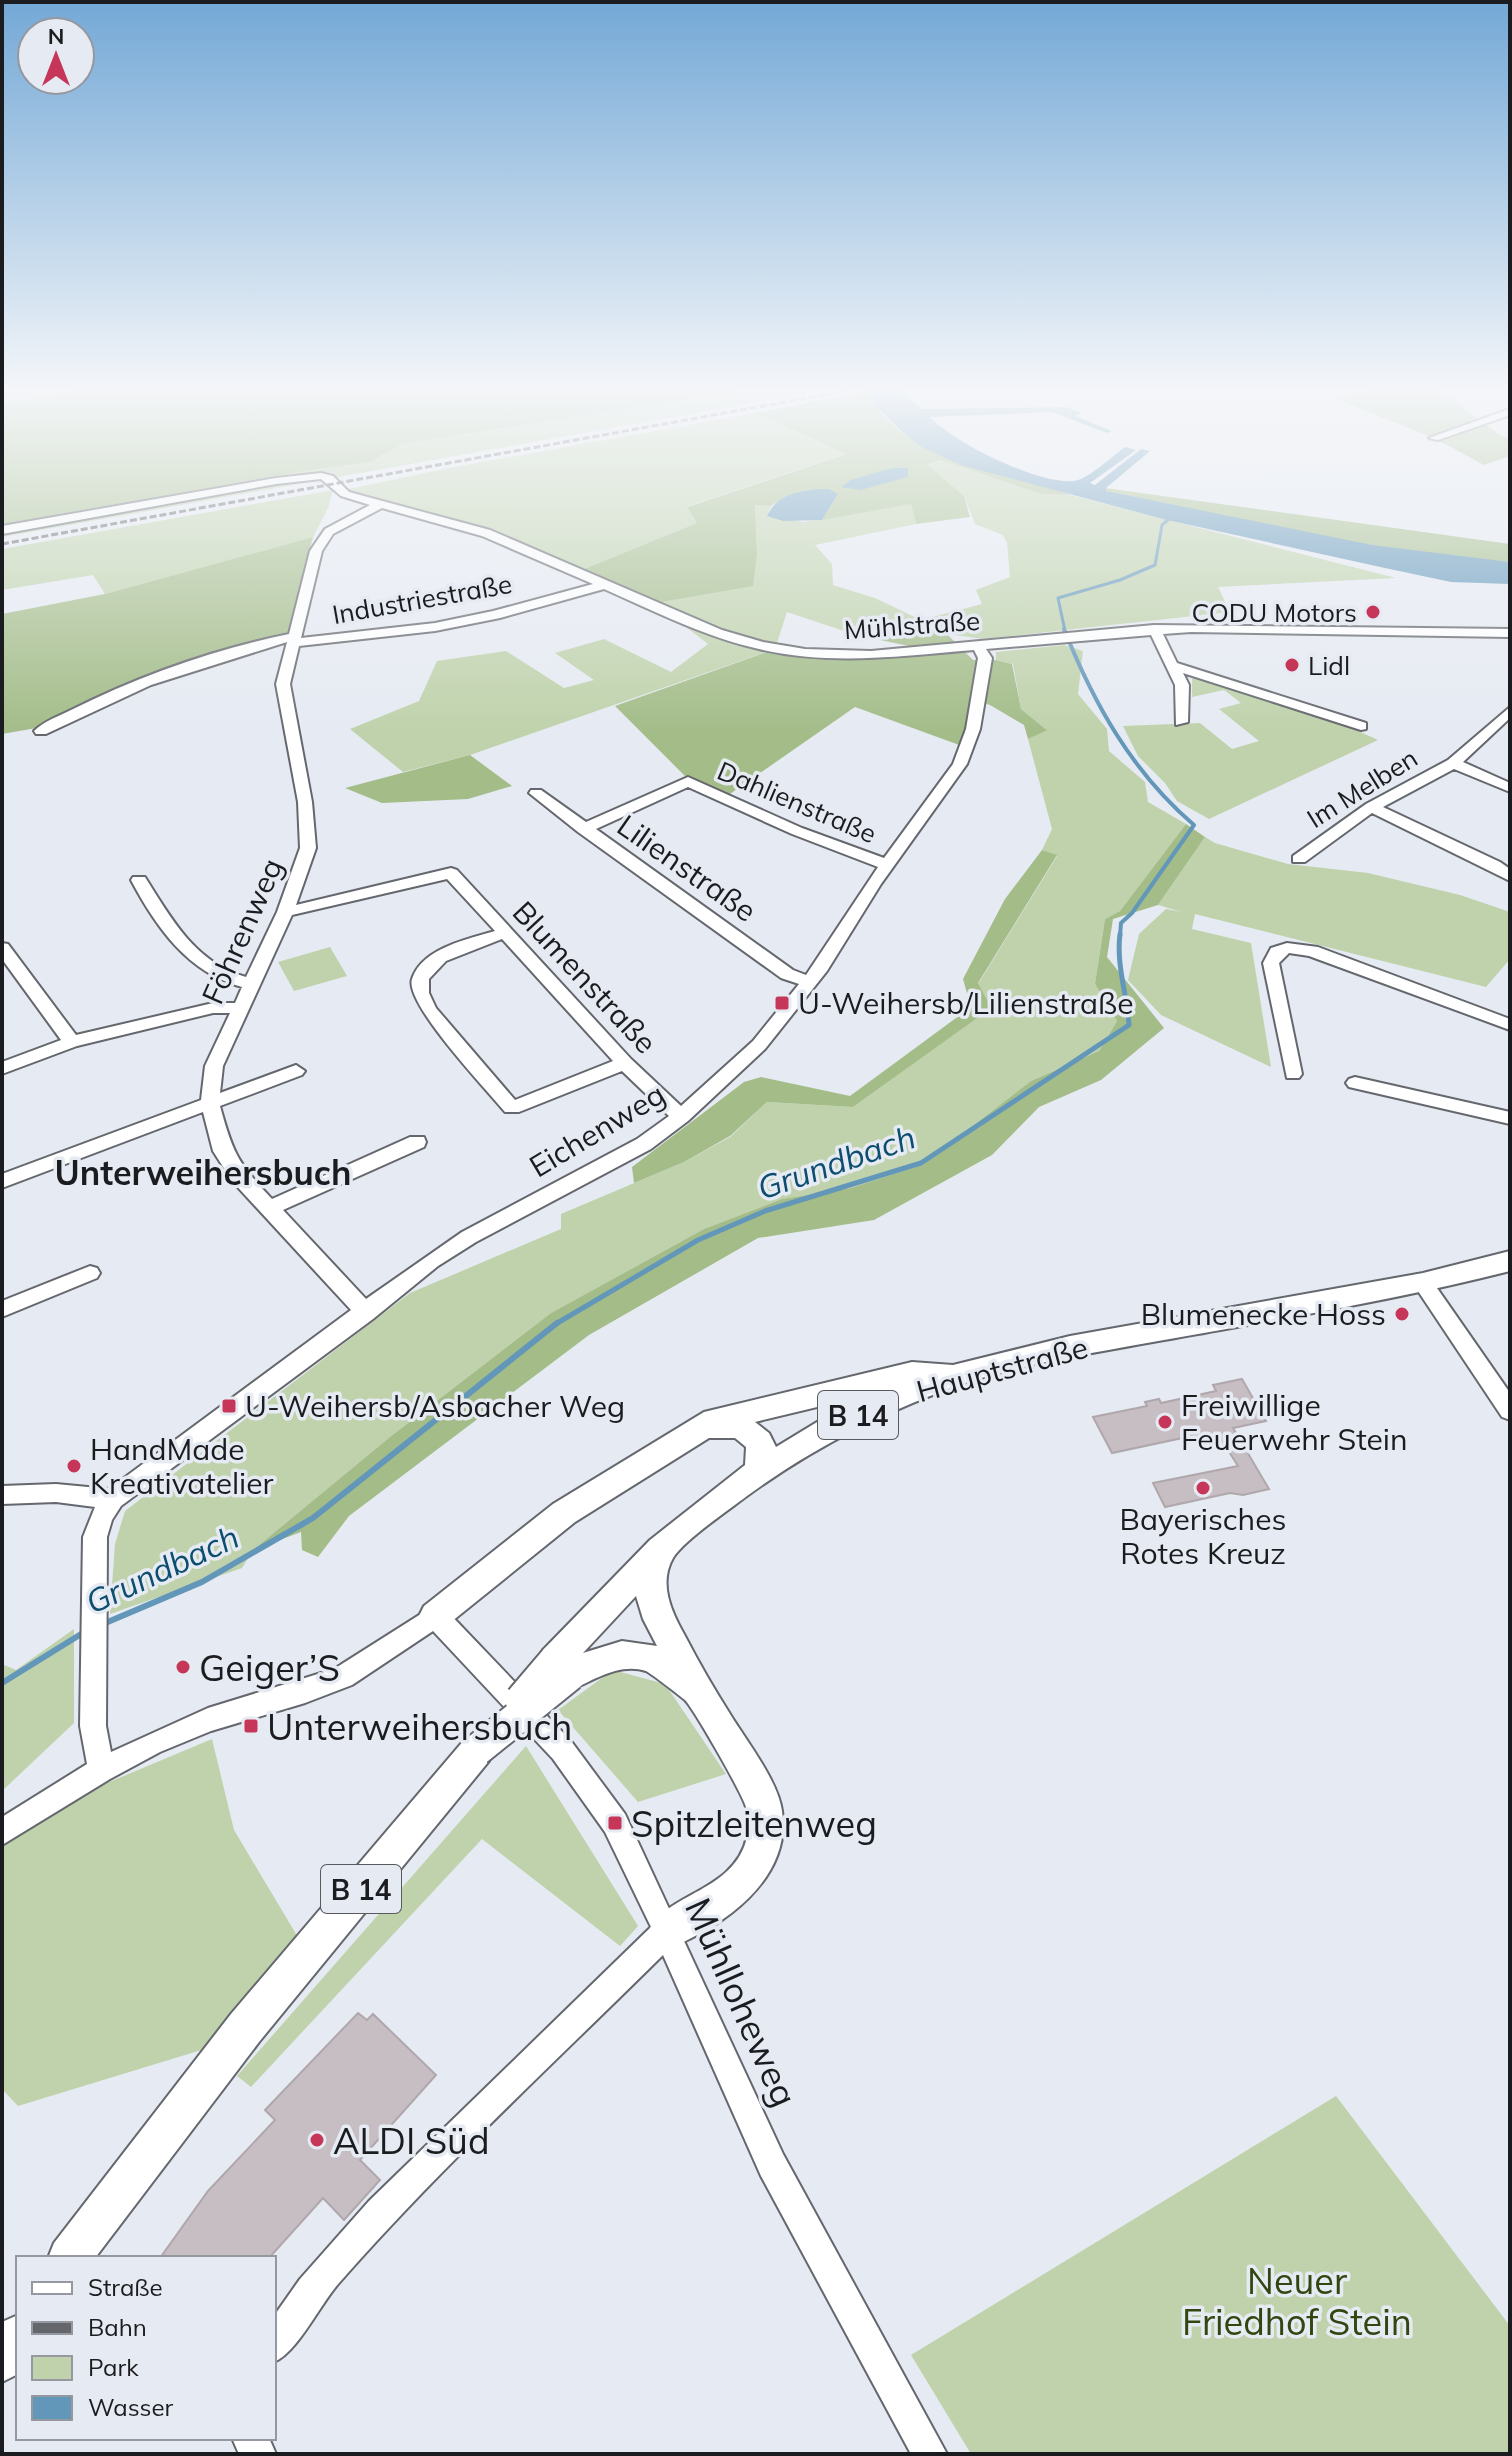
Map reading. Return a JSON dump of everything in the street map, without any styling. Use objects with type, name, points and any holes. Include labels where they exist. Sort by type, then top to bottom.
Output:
[{"type":"main road","name":"Hauptstraße","points":[[563,1668],[661,1549],[715,1503],[758,1472],[837,1424],[965,1372],[1070,1347],[1423,1283],[1510,1261]]},
{"type":"main road","points":[[435,1616],[564,1513],[714,1420],[912,1373],[965,1372]]},
{"type":"main road","points":[[692,1432],[717,1426],[747,1430],[762,1446],[763,1460],[758,1472]]},
{"type":"main road","points":[[661,1549],[651,1577],[652,1596],[659,1619],[699,1694],[750,1777],[765,1809],[765,1838],[749,1873],[728,1895],[667,1931]]},
{"type":"main road","points":[[563,1668],[620,1655],[654,1659],[699,1694]]},
{"type":"main road","name":"B 14","points":[[71,2256],[245,2028],[477,1750],[563,1668]]},
{"type":"main road","points":[[2,2360],[16,2339]]},
{"type":"street","name":"Mühlstraße","points":[[2,530],[141,506]]},
{"type":"street","name":"Föhrenweg","points":[[366,1313],[239,1176],[223,1151],[210,1103],[214,1066],[285,912],[308,848],[309,829],[283,684],[308,578],[324,539],[339,525],[377,506]]},
{"type":"street","name":"Mühlstraße","points":[[380,506],[486,533],[717,633],[776,648],[833,655],[871,655],[1154,629],[1245,627],[1510,633]]},
{"type":"street","name":"Industriestraße","points":[[41,731],[85,706],[150,679],[273,641],[435,627],[495,615],[603,585]]},
{"type":"street","points":[[1154,629],[1182,685],[1181,722]]},
{"type":"street","name":"Eichenweg","points":[[113,1499],[366,1313],[431,1261],[469,1237],[613,1162],[681,1117],[759,1045],[810,982],[887,865],[960,764],[968,749],[985,658],[977,645]]},
{"type":"street","points":[[1175,666],[1361,726]]},
{"type":"street","name":"Im Melben","points":[[1299,859],[1371,807],[1453,763],[1508,716]]},
{"type":"street","points":[[1453,763],[1510,788]]},
{"type":"street","name":"Dahlienstraße","points":[[583,829],[688,781],[797,831],[887,865]]},
{"type":"street","name":"Lilienstraße","points":[[536,793],[787,974],[810,982]]},
{"type":"street","points":[[1371,807],[1494,865],[1510,876]]},
{"type":"street","name":"Blumenstraße","points":[[285,912],[451,873],[625,1063],[681,1117]]},
{"type":"street","points":[[139,880],[170,934],[183,947],[238,982],[251,983]]},
{"type":"street","points":[[504,933],[436,960],[422,974],[419,994],[512,1108],[625,1063]]},
{"type":"street","points":[[2,948],[72,1042]]},
{"type":"street","points":[[1293,1074],[1271,963],[1277,952],[1287,948],[1312,951],[1510,1025]]},
{"type":"street","points":[[2,1068],[72,1042],[213,1008],[239,1008]]},
{"type":"street","points":[[2,1181],[296,1071]]},
{"type":"street","points":[[1355,1083],[1510,1118]]},
{"type":"street","points":[[268,1209],[417,1142]]},
{"type":"street","points":[[2,1309],[90,1273]]},
{"type":"street","points":[[1423,1283],[1510,1411]]},
{"type":"street","points":[[2,1495],[56,1493],[113,1499],[101,1517],[95,1537],[93,1726],[101,1770]]},
{"type":"street","points":[[2,1832],[101,1770],[208,1720],[305,1692],[343,1677],[435,1616]]},
{"type":"street","name":"Mühlloheweg","points":[[435,1616],[562,1750],[615,1823],[772,2165],[930,2454]]},
{"type":"street","points":[[276,2342],[311,2290],[380,2212],[667,1931]]},
{"type":"green space","points":[[2,506],[178,506],[2,537]]},
{"type":"green space","points":[[2,506],[107,506],[2,524]]},
{"type":"green space","points":[[245,506],[329,506],[313,537],[105,594],[93,575],[2,590],[2,549]]},
{"type":"green space","points":[[403,506],[689,506],[697,523],[584,569],[468,523]]},
{"type":"green space","points":[[755,506],[771,506],[767,516],[804,522],[911,506],[916,524],[815,545],[832,564],[833,585],[875,598],[921,620],[982,604],[976,590],[1010,577],[1007,543],[1003,535],[975,524],[968,506],[1112,506],[1396,578],[1218,587],[1230,612],[983,639],[947,634],[856,635],[787,612],[775,649],[470,755],[403,772],[350,729],[419,701],[437,661],[506,651],[564,688],[594,680],[555,653],[604,639],[671,672],[708,644],[655,603],[757,552]]},
{"type":"green space","points":[[755,506],[757,552],[753,586],[655,603],[584,569],[697,523],[687,507]]},
{"type":"green space","points":[[831,506],[902,506],[822,520]]},
{"type":"green space","points":[[911,506],[967,506],[970,517],[916,524]]},
{"type":"green space","points":[[1172,506],[1232,506],[1510,544],[1510,562],[1408,551]]},
{"type":"green space","points":[[313,537],[288,635],[177,667],[110,691],[42,727],[2,734],[2,614],[105,594]]},
{"type":"green space","points":[[947,634],[973,660],[1012,664],[1021,709],[1047,730],[1028,739],[1024,725],[990,705],[974,700],[962,746],[855,707],[727,796],[685,776],[615,706],[775,649],[868,654],[914,647],[856,635]]},
{"type":"green space","points":[[1064,645],[1083,651],[1078,694],[1107,729],[1109,751],[1145,782],[1148,802],[1186,824],[1120,911],[1105,919],[1095,984],[1117,1021],[1099,1051],[1031,1081],[922,1165],[851,1188],[782,1199],[704,1229],[551,1313],[390,1437],[253,1550],[242,1568],[110,1614],[115,1544],[125,1511],[410,1293],[561,1229],[561,1214],[684,1162],[730,1137],[767,1102],[853,1107],[990,1008],[978,984],[1057,856],[1042,850],[1052,829],[1028,739],[1046,729],[1021,709],[1013,664],[996,660],[996,652]]},
{"type":"green space","points":[[1202,676],[1316,712],[1378,740],[1209,819],[1177,801],[1165,783],[1138,756],[1123,726],[1200,723],[1232,749],[1259,741],[1219,709],[1241,703],[1224,690],[1192,697],[1192,679]]},
{"type":"green space","points":[[470,755],[512,786],[468,799],[382,803],[345,788]]},
{"type":"green space","points":[[1186,824],[1205,837],[1158,905],[1113,919],[1107,957],[1164,1028],[1101,1080],[1039,1107],[992,1155],[874,1220],[758,1238],[589,1335],[349,1516],[318,1557],[302,1550],[301,1532],[253,1550],[390,1437],[551,1313],[704,1229],[782,1199],[851,1188],[922,1165],[1031,1081],[1099,1051],[1117,1021],[1095,984],[1105,919],[1120,911]]},
{"type":"green space","points":[[1205,837],[1215,843],[1288,864],[1368,873],[1460,895],[1510,912],[1510,959],[1486,987],[1195,914],[1192,929],[1251,943],[1271,1067],[1161,1015],[1128,980],[1139,934],[1166,909],[1182,912],[1158,905]]},
{"type":"green space","points":[[1042,850],[1057,855],[978,983],[991,1008],[853,1107],[767,1102],[730,1136],[684,1162],[634,1183],[632,1167],[744,1082],[761,1077],[850,1096],[971,1007],[963,979],[1005,899]]},
{"type":"green space","points":[[330,947],[347,976],[294,991],[278,962]]},
{"type":"green space","points":[[74,1629],[74,1723],[2,1791],[2,1664],[16,1670]]},
{"type":"green space","points":[[613,1670],[665,1684],[726,1774],[638,1802],[558,1710]]},
{"type":"green space","points":[[212,1739],[234,1830],[299,1939],[208,2048],[18,2106],[2,2089],[2,1827]]},
{"type":"green space","points":[[526,1746],[638,1926],[620,1946],[482,1839],[251,2087],[237,2076]]},
{"type":"green space","name":"Neuer Friedhof Stein","points":[[1336,2096],[1510,2326],[1510,2454],[971,2454],[911,2355]]},
{"type":"water","points":[[774,506],[831,506],[822,520],[783,521],[767,516]]},
{"type":"water","points":[[1113,506],[1178,506],[1372,545],[1510,562],[1510,584],[1451,582]]},
{"type":"building","points":[[1242,1379],[1266,1421],[1233,1428],[1269,1489],[1243,1495],[1230,1493],[1165,1507],[1153,1483],[1238,1466],[1219,1436],[1195,1441],[1192,1436],[1112,1453],[1093,1417],[1147,1406],[1145,1402],[1159,1399],[1161,1403],[1216,1391],[1213,1385]]},
{"type":"building","name":"ALDI Süd","points":[[358,2013],[367,2020],[373,2014],[436,2075],[360,2160],[380,2180],[344,2220],[323,2198],[271,2256],[161,2256],[208,2191],[275,2120],[265,2110]]},
{"type":"waterway","name":"Grundbach","points":[[1065,631],[1058,598],[1120,580],[1155,565],[1162,525],[1170,518]]},
{"type":"waterway","name":"Grundbach","points":[[1064,629],[1088,684],[1117,735],[1152,783],[1194,825],[1132,913],[1121,923],[1120,936]]},
{"type":"waterway","name":"Grundbach","points":[[556,1324],[698,1240],[765,1211],[921,1163],[1129,1025],[1119,957],[1120,934]]},
{"type":"waterway","name":"Grundbach","points":[[103,1624],[202,1582],[313,1518],[556,1324]]},
{"type":"waterway","name":"Grundbach","points":[[2,1683],[86,1631]]},
{"type":"railway","points":[[2,544],[214,506]]},
{"type":"place","name":"CODU Motors","points":[[1373,612]]},
{"type":"place","name":"Lidl","points":[[1292,665]]},
{"type":"place","name":"U-Weihersb/Lilienstraße","points":[[782,1003]]},
{"type":"place","name":"Blumenecke Hoss","points":[[1402,1314]]},
{"type":"place","name":"U-Weihersb/Asbacher Weg","points":[[229,1406]]},
{"type":"place","name":"Freiwillige Feuerwehr Stein","points":[[1165,1422]]},
{"type":"place","name":"HandMade Kreativatelier","points":[[74,1466]]},
{"type":"place","name":"Bayerisches Rotes Kreuz","points":[[1203,1488]]},
{"type":"place","name":"Geiger’S","points":[[183,1667]]},
{"type":"place","name":"Unterweihersbuch","points":[[251,1726]]},
{"type":"place","name":"Spitzleitenweg","points":[[615,1823]]},
{"type":"place","name":"ALDI Süd","points":[[317,2140]]},
{"type":"district","name":"Unterweihersbuch","points":[[203,1172]]}]
